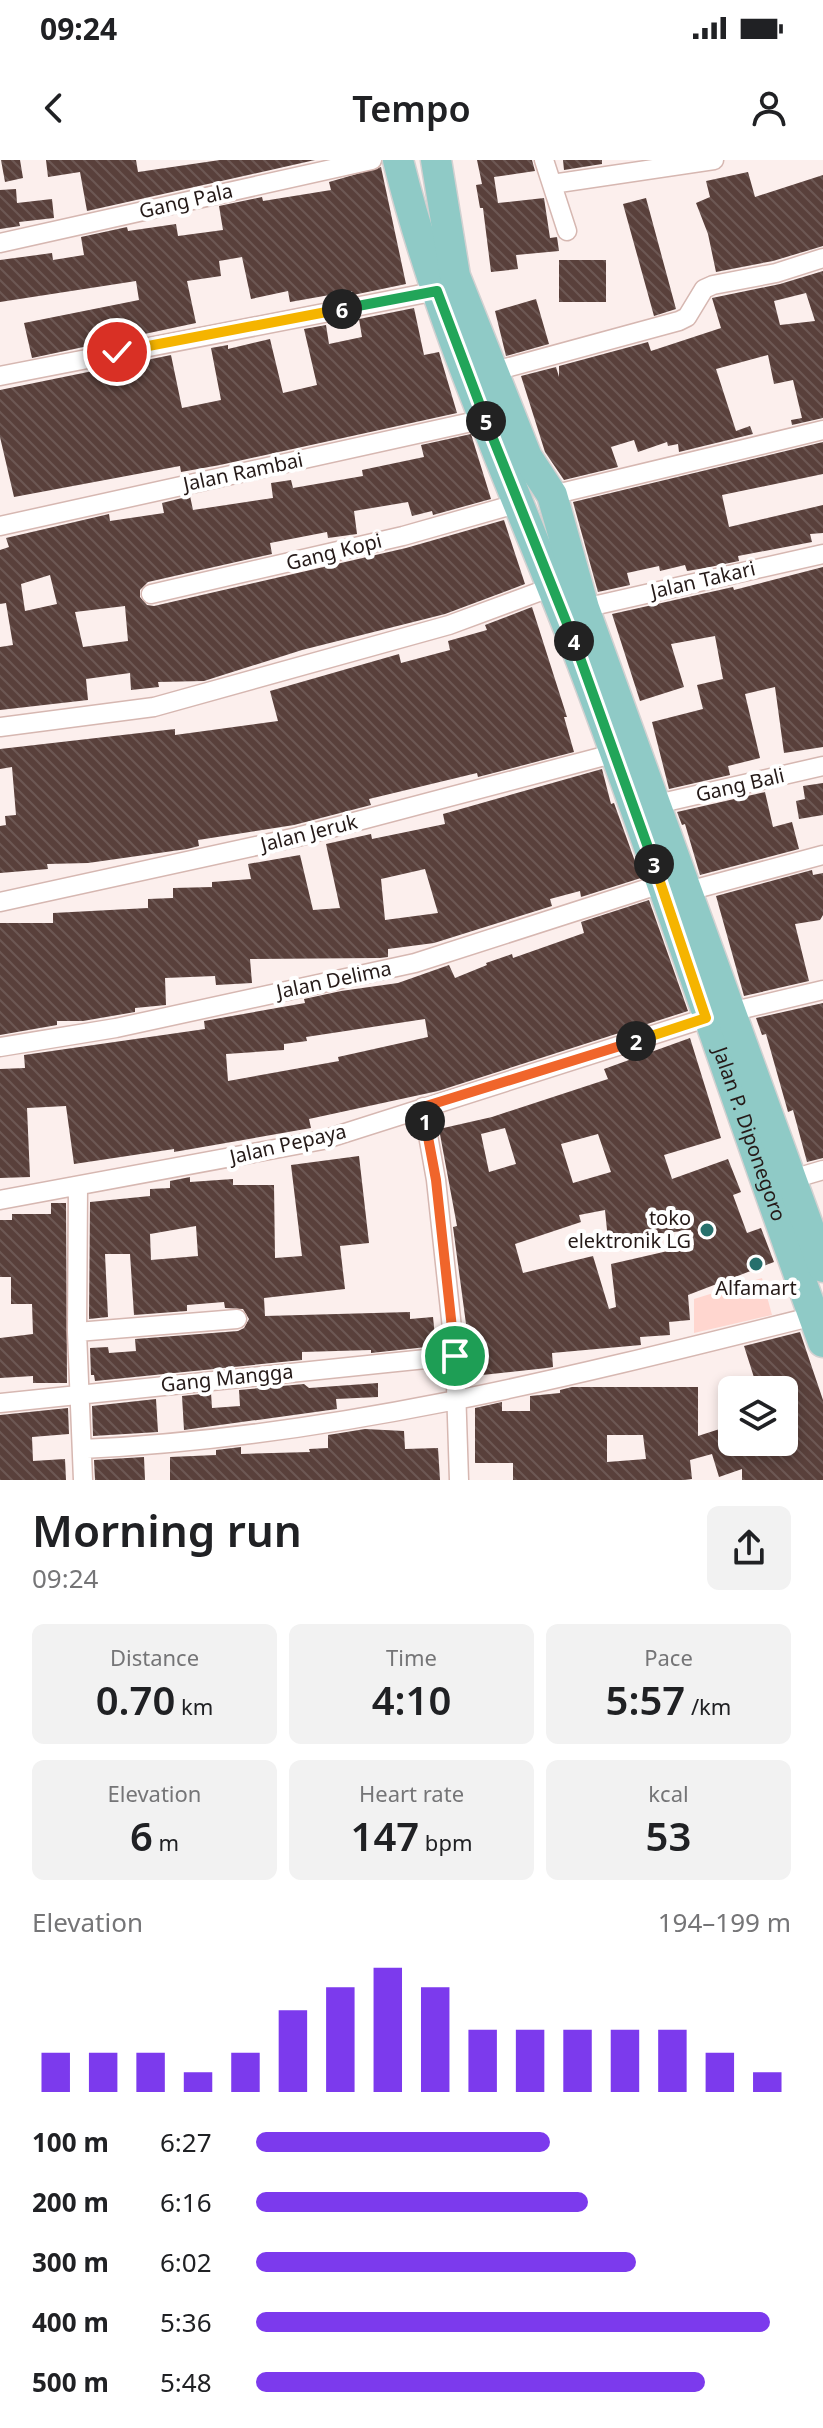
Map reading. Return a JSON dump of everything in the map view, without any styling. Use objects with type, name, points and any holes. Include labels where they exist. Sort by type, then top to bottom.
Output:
[{"type":"main road","points":[[398,160],[419,243],[516,504],[552,587],[616,753],[675,888],[718,1015],[822,1259]]},
{"type":"main road","points":[[436,160],[455,276],[527,457],[552,495],[584,608],[657,804],[675,888]]},
{"type":"main road","name":"Jalan P. Diponegoro","points":[[718,1015],[818,1329]]},
{"type":"street","name":"Gang Pala","points":[[0,243],[372,160]]},
{"type":"street","points":[[544,160],[567,231]]},
{"type":"street","points":[[552,184],[714,160]]},
{"type":"street","points":[[495,371],[679,321],[687,317],[704,289],[713,285],[776,273],[823,258]]},
{"type":"street","points":[[0,376],[437,291]]},
{"type":"street","name":"Jalan Rambai","points":[[0,526],[485,419]]},
{"type":"street","points":[[552,495],[823,430]]},
{"type":"street","name":"Gang Kopi","points":[[151,594],[389,539],[516,504]]},
{"type":"street","name":"Jalan Takari","points":[[584,608],[823,554]]},
{"type":"street","points":[[0,727],[165,705],[449,625],[552,587]]},
{"type":"street","name":"Jalan Jeruk","points":[[0,902],[297,837],[616,753]]},
{"type":"street","name":"Gang Bali","points":[[657,804],[823,766]]},
{"type":"street","name":"Jalan Delima","points":[[0,1047],[116,1028],[415,963],[675,888],[823,855]]},
{"type":"street","name":"Jalan Pepaya","points":[[0,1200],[323,1140],[718,1015],[823,990]]},
{"type":"street","points":[[423,1107],[436,1180],[455,1356],[459,1480]]},
{"type":"street","points":[[789,1180],[823,1170]]},
{"type":"street","points":[[78,1186],[77,1332],[83,1480]]},
{"type":"street","points":[[77,1332],[237,1319]]},
{"type":"street","points":[[82,1449],[158,1446],[316,1427],[818,1329]]},
{"type":"street","name":"Gang Mangga","points":[[0,1403],[455,1356]]},
{"type":"shaded area","points":[[762,1278],[772,1315],[694,1333],[694,1299]]},
{"type":"building","points":[[1,160],[20,160],[23,178],[5,182]]},
{"type":"building","points":[[46,160],[136,160],[138,172],[220,160],[315,160],[87,211],[80,172],[48,177]]},
{"type":"building","points":[[477,160],[532,160],[535,171],[494,177],[498,203],[544,198],[550,238],[557,237],[559,251],[516,255],[518,269],[491,272],[483,208],[480,208],[476,185],[482,184]]},
{"type":"building","points":[[563,160],[602,160],[602,164],[564,170]]},
{"type":"building","points":[[381,167],[406,284],[353,295],[352,291],[290,302],[288,291],[251,299],[242,257],[219,261],[221,276],[187,281],[196,323],[32,358],[24,323],[139,300],[136,281],[0,302],[0,260],[52,253],[53,260],[84,255],[81,237],[127,227],[128,231],[176,224],[178,236],[223,230],[219,206],[262,197],[263,201],[331,190],[329,182]]},
{"type":"building","points":[[748,172],[755,197],[823,175],[823,246],[773,261],[716,272],[708,234],[696,203],[710,197],[706,181]]},
{"type":"building","points":[[16,189],[17,203],[52,199],[54,218],[19,222],[20,226],[0,229],[0,190]]},
{"type":"building","points":[[646,198],[676,309],[654,316],[623,204]]},
{"type":"building","points":[[559,260],[606,260],[606,302],[559,302]]},
{"type":"building","points":[[823,271],[823,418],[792,425],[791,420],[802,418],[793,380],[774,384],[768,355],[716,369],[736,431],[750,426],[753,434],[679,452],[678,444],[668,446],[667,442],[638,452],[634,440],[611,447],[618,467],[564,480],[545,452],[521,376],[556,367],[559,377],[559,366],[648,342],[651,351],[721,328],[712,298],[780,284]],"holes":[[[806,293],[815,321],[780,325],[774,301]]]},
{"type":"building","points":[[536,299],[549,344],[506,356],[495,311]]},
{"type":"building","points":[[414,308],[424,355],[439,352],[457,413],[220,465],[181,472],[180,466],[14,497],[0,437],[0,390],[171,355],[182,408],[221,400],[211,348],[228,345],[228,349],[270,339],[283,393],[317,385],[304,329],[326,325],[329,344],[362,337],[359,319]]},
{"type":"building","points":[[471,434],[491,499],[433,515],[432,511],[412,516],[408,502],[354,511],[357,534],[328,538],[327,532],[270,543],[272,554],[148,582],[140,590],[140,597],[147,605],[154,606],[406,548],[504,520],[525,584],[445,614],[302,650],[204,681],[158,682],[159,687],[131,690],[130,673],[86,679],[88,700],[0,710],[0,647],[13,645],[6,603],[0,604],[0,550],[9,547],[6,538],[109,514],[110,521],[164,513],[162,503],[190,496],[193,510],[273,498],[271,483],[291,480],[293,488],[363,476],[362,470],[424,457],[421,445]],"holes":[[[50,575],[57,604],[25,611],[21,584]],[[125,606],[128,641],[83,647],[75,612]]]},
{"type":"building","points":[[823,442],[823,474],[722,495],[729,527],[823,505],[823,533],[810,534],[812,542],[738,556],[739,561],[705,568],[687,571],[685,565],[660,571],[659,566],[627,573],[630,585],[598,592],[573,502]]},
{"type":"building","points":[[823,567],[823,747],[784,753],[775,687],[745,694],[760,758],[728,766],[730,775],[669,789],[652,722],[703,709],[697,685],[723,679],[715,636],[671,644],[684,687],[640,701],[612,614],[733,587],[734,590]]},
{"type":"building","points":[[532,607],[567,717],[564,717],[574,752],[478,777],[477,773],[369,799],[371,805],[294,825],[198,840],[199,846],[187,849],[88,863],[47,864],[48,869],[0,873],[0,826],[6,825],[5,816],[16,815],[12,767],[0,769],[0,749],[175,729],[175,735],[278,721],[270,691],[399,654],[401,663],[450,650],[448,641],[487,630],[485,625]]},
{"type":"building","points":[[602,769],[611,804],[614,803],[641,878],[581,897],[580,891],[550,899],[552,906],[434,943],[388,949],[388,957],[250,959],[252,983],[216,985],[215,976],[165,978],[166,1005],[135,1008],[135,1012],[83,1021],[57,1021],[57,1025],[0,1035],[0,923],[53,923],[53,913],[148,908],[148,899],[173,898],[173,888],[212,887],[212,882],[251,879],[248,864],[300,855],[313,910],[340,908],[326,844],[371,834],[372,839],[445,824],[443,814]],"holes":[[[425,869],[438,913],[385,920],[381,879]]]},
{"type":"building","points":[[823,783],[823,815],[799,819],[796,801],[805,799],[803,786]]},
{"type":"building","points":[[765,792],[773,827],[792,822],[799,849],[700,875],[685,824],[682,825],[677,812]]},
{"type":"building","points":[[812,870],[813,875],[823,873],[823,915],[820,920],[795,924],[809,981],[744,996],[716,896]]},
{"type":"building","points":[[649,900],[688,1011],[438,1091],[309,1119],[311,1128],[174,1152],[174,1149],[74,1164],[66,1106],[27,1108],[30,1177],[0,1178],[0,1069],[25,1068],[24,1055],[205,1029],[204,1021],[305,1003],[304,999],[341,991],[398,983],[449,965],[455,978],[486,963],[512,954],[513,958],[584,933],[581,922]],"holes":[[[425,1019],[428,1037],[338,1057],[339,1061],[228,1081],[226,1054],[284,1050],[284,1044],[307,1041],[306,1037]]]},
{"type":"building","points":[[823,1003],[823,1158],[807,1162],[793,1110],[788,1112],[766,1034],[762,1035],[756,1018]]},
{"type":"building","points":[[690,1038],[721,1138],[664,1155],[672,1179],[728,1159],[741,1192],[733,1195],[747,1233],[761,1228],[774,1262],[688,1295],[690,1320],[669,1322],[670,1335],[640,1337],[641,1345],[552,1353],[553,1367],[473,1376],[453,1227],[457,1226],[439,1129],[492,1117],[608,1079],[604,1069]],"holes":[[[505,1128],[516,1164],[489,1172],[481,1134]],[[598,1134],[611,1172],[573,1183],[561,1144]],[[605,1210],[608,1240],[691,1230],[694,1245],[611,1264],[616,1307],[609,1309],[593,1256],[523,1273],[515,1244],[581,1222],[579,1215]]]},
{"type":"building","points":[[359,1156],[369,1243],[340,1246],[345,1289],[264,1298],[265,1316],[410,1312],[410,1319],[433,1317],[436,1346],[371,1353],[371,1350],[302,1352],[302,1360],[95,1381],[94,1375],[91,1375],[90,1348],[108,1347],[109,1353],[136,1351],[135,1339],[238,1331],[249,1319],[243,1309],[225,1308],[224,1302],[187,1305],[187,1311],[134,1315],[130,1254],[105,1254],[108,1317],[89,1319],[90,1202],[150,1196],[150,1189],[170,1188],[170,1181],[190,1177],[190,1182],[233,1179],[233,1185],[274,1185],[275,1258],[302,1256],[291,1165]],"holes":[[[196,1226],[198,1256],[151,1260],[150,1234]]]},
{"type":"building","points":[[51,1203],[66,1203],[67,1383],[33,1383],[33,1376],[0,1378],[0,1338],[33,1334],[32,1304],[11,1304],[11,1277],[0,1277],[0,1220],[12,1220],[12,1214],[51,1214]]},
{"type":"building","points":[[800,1332],[823,1400],[823,1480],[742,1480],[742,1469],[719,1477],[712,1454],[690,1460],[692,1479],[684,1480],[513,1480],[513,1463],[475,1463],[475,1408],[502,1402],[502,1411],[530,1411],[530,1396],[560,1393],[560,1390],[572,1387],[698,1387],[698,1436],[718,1430],[718,1456],[798,1456],[798,1376],[754,1376],[744,1346]],"holes":[[[607,1435],[643,1435],[646,1459],[607,1462]]]},
{"type":"building","points":[[378,1383],[378,1397],[336,1399],[337,1409],[184,1430],[182,1396],[211,1393],[212,1408],[240,1406],[239,1390],[304,1384],[309,1388]]},
{"type":"building","points":[[156,1399],[158,1432],[93,1436],[92,1406]]},
{"type":"building","points":[[68,1408],[69,1434],[32,1437],[33,1461],[65,1459],[66,1480],[0,1480],[0,1415]]},
{"type":"building","points":[[365,1429],[404,1431],[405,1449],[438,1448],[440,1480],[170,1480],[170,1457],[216,1455],[216,1450],[241,1447],[241,1454],[310,1452],[309,1449],[328,1448],[328,1435]]},
{"type":"building","points":[[144,1457],[145,1480],[95,1480],[94,1460]]},
{"type":"place","name":"toko elektronik LG","points":[[707,1230]]},
{"type":"place","name":"Alfamart","points":[[756,1264]]},
{"type":"route","points":[[117,352],[437,291],[516,504],[564,615],[616,753],[684,951],[706,1018],[479,1092],[423,1107],[436,1180],[455,1356]]}]
